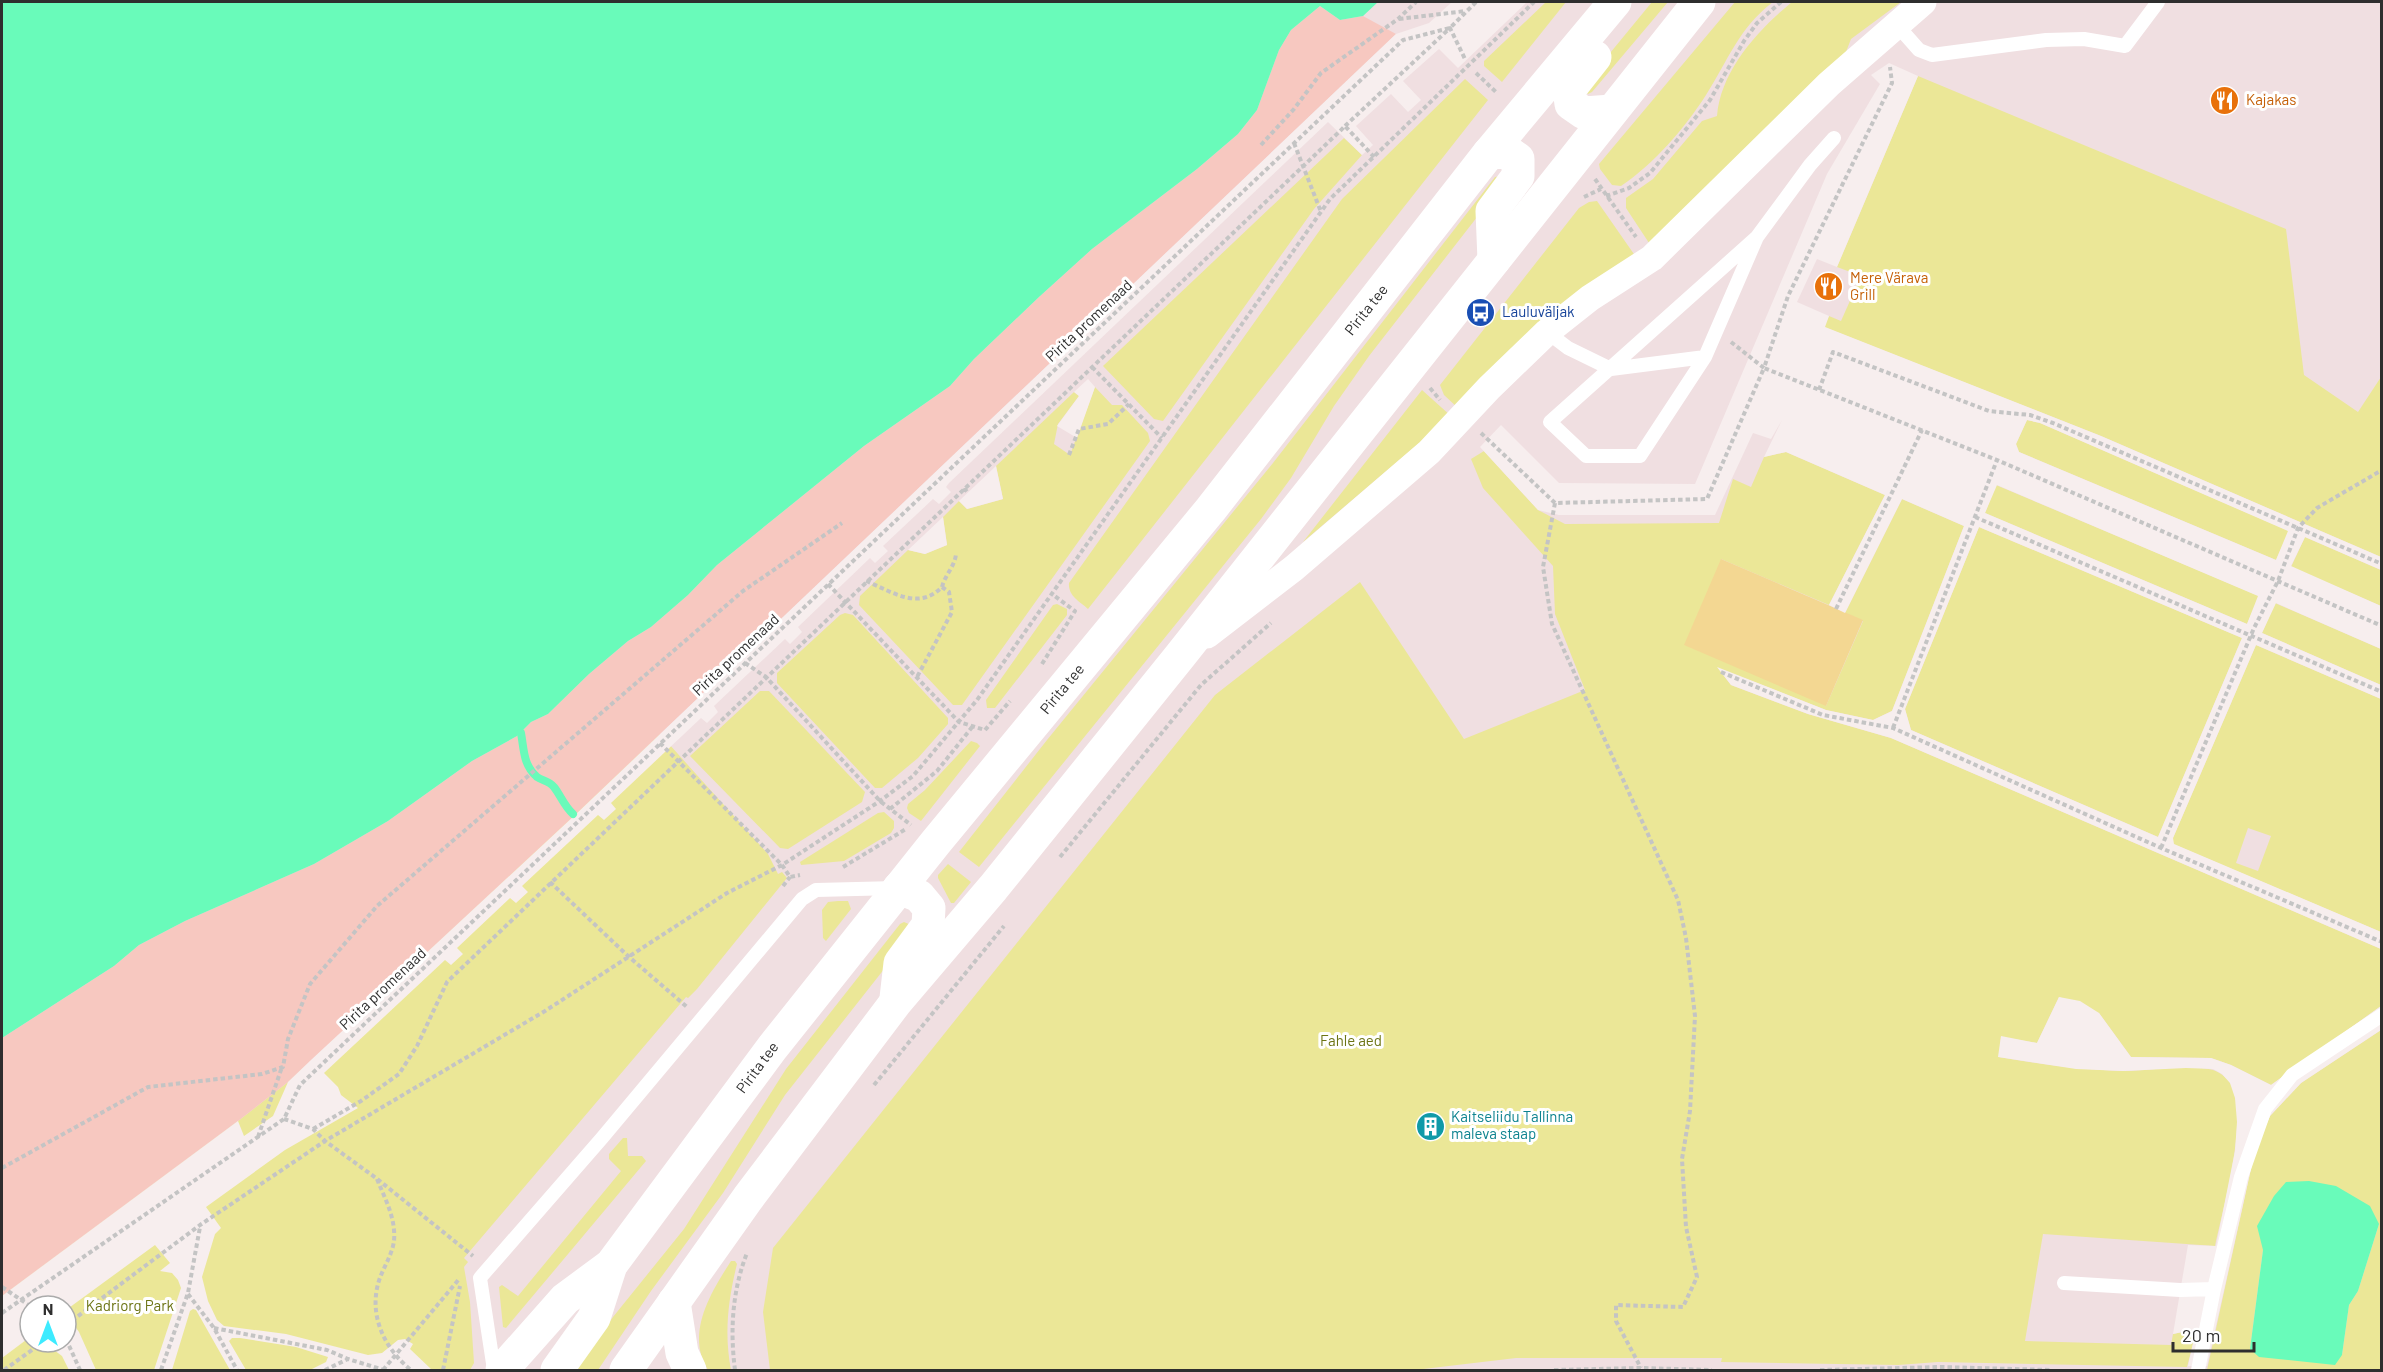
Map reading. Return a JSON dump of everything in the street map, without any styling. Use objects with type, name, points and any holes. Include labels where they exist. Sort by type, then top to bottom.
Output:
[{"type":"main road","points":[[626,1371],[748,1198],[896,1002],[993,888],[1180,656],[1699,2]]},
{"type":"main road","points":[[1610,8],[1598,54],[1569,90],[1571,104],[1584,113],[1612,111]]},
{"type":"main road","name":"Pirita tee","points":[[502,1371],[565,1299],[611,1265],[772,1048],[899,888],[1212,509],[1489,153],[1610,8]]},
{"type":"main road","points":[[1489,153],[1508,152],[1518,159],[1518,177],[1492,211],[1494,260]]},
{"type":"main road","points":[[896,1002],[900,963],[928,925],[929,908],[919,896],[899,888]]},
{"type":"main road","points":[[557,1371],[594,1318],[611,1265]]},
{"type":"main road","points":[[674,1302],[682,1353],[690,1371]]},
{"type":"street","points":[[1180,656],[1294,568],[1429,452],[1547,332],[1590,298],[1652,258],[1828,84],[1868,52],[1896,24],[1923,2]]},
{"type":"lane","points":[[1896,24],[1919,50],[1932,55],[2046,40],[2084,39],[2125,46],[2158,2]]},
{"type":"lane","points":[[1756,237],[1705,357],[1640,456],[1586,456],[1550,422],[1756,237],[1809,165],[1834,138]]},
{"type":"lane","points":[[1547,332],[1568,348],[1611,369],[1705,357]]},
{"type":"lane","points":[[494,1371],[480,1278],[603,1138],[802,899],[816,890],[899,888]]},
{"type":"lane","points":[[2198,1371],[2214,1289],[2241,1178],[2265,1109],[2292,1075],[2382,1015]]},
{"type":"lane","points":[[2064,1283],[2180,1290],[2214,1289]]},
{"type":"path","points":[[1262,145],[1294,110],[1321,72],[1398,19],[1416,2]]},
{"type":"path","name":"Pirita promenaad","points":[[284,1119],[300,1085],[1403,40],[1450,27],[1476,2]]},
{"type":"path","points":[[78,1316],[200,1225],[325,1142],[545,1011],[727,893],[782,865],[880,801],[913,776],[977,700],[1330,200],[1534,2]]},
{"type":"path","points":[[1606,196],[1629,188],[1650,173],[1710,100],[1757,23],[1781,2]]},
{"type":"path","points":[[1398,19],[1467,10]]},
{"type":"path","points":[[314,1129],[361,1101],[399,1074],[417,1046],[447,982],[1450,27],[1465,58]]},
{"type":"path","points":[[1764,368],[1788,296],[1892,83],[1890,63]]},
{"type":"path","points":[[1476,72],[1496,92]]},
{"type":"path","points":[[1345,126],[1374,157]]},
{"type":"path","points":[[1294,143],[1321,212]]},
{"type":"path","points":[[1579,200],[1601,189]]},
{"type":"path","points":[[1819,390],[1833,352],[1989,411],[2030,415],[2053,423],[2382,564]]},
{"type":"path","points":[[1092,367],[1162,438]]},
{"type":"path","points":[[1437,380],[1430,389],[1459,420],[1483,434],[1474,442]]},
{"type":"path","points":[[1801,382],[1997,460],[2382,626]]},
{"type":"path","points":[[1069,455],[1078,429],[1108,424],[1129,404]]},
{"type":"path","points":[[1836,609],[1922,430]]},
{"type":"path","points":[[1893,728],[1997,460]]},
{"type":"path","points":[[2161,848],[2251,635],[2278,581],[2298,528],[2316,508],[2382,470]]},
{"type":"path","points":[[964,488],[968,493]]},
{"type":"path","points":[[1555,503],[1543,567],[1552,624],[1678,900],[1686,938],[1695,1016],[1690,1111],[1682,1159],[1686,1227],[1697,1277],[1683,1307],[1616,1305],[1616,1321],[1641,1368]]},
{"type":"path","points":[[1975,517],[2382,692]]},
{"type":"path","points":[[258,1137],[282,1067],[288,1039],[310,984],[377,906],[743,591],[842,523]]},
{"type":"path","points":[[921,529],[926,533]]},
{"type":"path","points":[[866,581],[913,600],[933,596],[942,587],[945,575],[956,561],[956,554]]},
{"type":"path","points":[[828,584],[959,722],[985,730],[1015,696]]},
{"type":"path","points":[[917,676],[952,612],[949,592],[942,587]]},
{"type":"path","points":[[1037,671],[1075,611],[1052,594]]},
{"type":"path","points":[[1054,864],[1201,685],[1272,622]]},
{"type":"path","points":[[745,663],[766,677],[880,801],[912,825],[844,867],[834,869]]},
{"type":"path","points":[[1721,672],[1822,715],[1893,728],[2161,848],[2382,942]]},
{"type":"path","points":[[890,809],[937,771],[973,726]]},
{"type":"path","points":[[660,743],[782,865],[790,877],[804,874]]},
{"type":"path","points":[[550,882],[628,957],[688,1008]]},
{"type":"path","points":[[868,1092],[1010,918]]},
{"type":"path","points":[[2,1168],[148,1088],[262,1074],[282,1067]]},
{"type":"path","points":[[28,1294],[284,1119],[314,1129],[325,1142],[376,1178],[476,1258]]},
{"type":"path","points":[[376,1178],[394,1219],[394,1241],[378,1285],[376,1313],[379,1328],[395,1357],[411,1371]]},
{"type":"path","points":[[161,1371],[188,1293],[200,1225]]},
{"type":"path","points":[[735,1371],[732,1316],[738,1282],[751,1247]]},
{"type":"path","points":[[443,1371],[462,1276]]},
{"type":"path","points":[[2,1287],[18,1297]]},
{"type":"path","points":[[188,1293],[214,1328],[237,1371]]},
{"type":"path","points":[[2,1313],[18,1301]]},
{"type":"path","points":[[214,1328],[327,1350],[383,1371]]},
{"type":"path","points":[[4,1371],[27,1354]]},
{"type":"path","points":[[73,1354],[80,1371]]},
{"type":"path","points":[[325,1371],[348,1359]]},
{"type":"path","points":[[1820,1371],[1940,1366],[2050,1371]]},
{"type":"path","points":[[1554,1371],[1641,1368],[1712,1371]]},
{"type":"green space","points":[[1546,2],[1566,2],[1502,82],[1484,66],[1484,61]]},
{"type":"green space","points":[[1652,2],[1668,2],[1592,92],[1588,94],[1585,92],[1587,81]]},
{"type":"green space","points":[[1735,2],[1773,2],[1742,34],[1706,95],[1668,145],[1621,186],[1612,185],[1599,164]]},
{"type":"green space","points":[[1792,2],[1901,2],[1851,39],[1846,52],[1651,246],[1626,208],[1626,198],[1653,179],[1702,121],[1717,116],[1726,83],[1743,52],[1766,25]]},
{"type":"green space","points":[[1918,76],[2286,229],[2304,375],[2358,412],[2381,377],[2381,557],[2101,436],[1824,327],[1829,316],[1841,321],[1861,276],[1837,267]]},
{"type":"green space","points":[[1465,79],[1488,100],[1088,609],[1072,595],[1069,583],[1342,199]]},
{"type":"green space","points":[[1344,138],[1362,155],[1314,209],[1163,421],[1154,419],[1103,366]]},
{"type":"green space","points":[[1501,176],[1502,185],[1369,356],[1334,406],[1291,478],[1261,519],[979,867],[959,852],[1047,740],[1273,463],[1495,177]]},
{"type":"green space","points":[[1597,201],[1636,257],[1459,409],[1444,395],[1440,385],[1579,208],[1589,202]]},
{"type":"green space","points":[[1095,387],[1112,405],[1122,405],[1148,433],[1150,441],[962,705],[953,705],[859,605],[860,596],[908,550],[925,554],[947,545],[943,517],[959,501],[967,509],[1003,499],[996,466],[1074,392],[1079,396],[1058,424],[1054,444],[1070,455]]},
{"type":"green space","points":[[1422,390],[1451,416],[1303,542]]},
{"type":"green space","points":[[2027,420],[2040,423],[2289,531],[2276,560],[2019,452],[2016,444]]},
{"type":"green space","name":"Fahle aed","points":[[1484,451],[1538,510],[1565,524],[1719,523],[1733,479],[1751,487],[1764,457],[1786,452],[1885,495],[1829,605],[1721,559],[1826,706],[1863,621],[1845,613],[1902,499],[1964,526],[1892,711],[1873,720],[1826,710],[1718,668],[1731,685],[1808,714],[1891,738],[2381,949],[2381,1006],[2271,1085],[2231,1065],[2211,1058],[2131,1057],[2099,1013],[2059,997],[2037,1043],[2001,1037],[1999,1057],[2106,1070],[2204,1068],[2218,1072],[2231,1084],[2236,1099],[2236,1140],[2215,1246],[2043,1234],[2025,1341],[2171,1345],[2173,1334],[2197,1329],[2187,1367],[1938,1362],[1898,1365],[1721,1362],[1722,1358],[1516,1358],[1415,1370],[770,1370],[763,1312],[773,1248],[1215,695],[1360,582],[1464,739],[1585,690],[1555,614],[1553,566],[1483,488],[1471,459]]},
{"type":"green space","points":[[1996,485],[2259,596],[2247,624],[1985,513]]},
{"type":"green space","points":[[1979,527],[2242,638],[2158,837],[1911,730],[1905,709]]},
{"type":"green space","points":[[2305,537],[2381,570],[2381,606],[2291,567]]},
{"type":"green space","points":[[2275,603],[2381,649],[2381,685],[2262,633]]},
{"type":"green space","points":[[1057,604],[1067,609],[1067,615],[995,708],[987,708],[986,700],[1053,605]]},
{"type":"green space","points":[[845,613],[853,615],[948,718],[948,724],[918,758],[882,788],[875,788],[777,683],[777,673],[840,615]]},
{"type":"green space","points":[[2256,645],[2381,699],[2381,932],[2173,844],[2173,838]],"holes":[[[2248,828],[2271,836],[2258,871],[2236,863]]]},
{"type":"green space","points":[[760,691],[769,691],[865,792],[862,802],[788,849],[780,848],[690,756]]},
{"type":"green space","name":"Kadriorg Park","points":[[660,734],[768,854],[778,874],[782,872],[787,878],[697,989],[688,998],[686,997],[464,1258],[468,1262],[464,1267],[470,1302],[474,1363],[470,1370],[2,1370],[2,1296],[288,1082]]},
{"type":"green space","points":[[971,741],[980,746],[921,821],[909,813],[908,804],[925,790]]},
{"type":"green space","points":[[884,812],[894,821],[891,833],[844,861],[801,865],[800,862],[878,813]]},
{"type":"green space","points":[[948,864],[971,882],[954,903],[951,903],[938,878]]},
{"type":"green space","points":[[848,901],[851,909],[826,941],[823,938],[822,910],[828,902]]},
{"type":"green space","points":[[904,922],[911,925],[907,940],[785,1095],[723,1193],[651,1291],[598,1370],[576,1370],[613,1317],[684,1229],[786,1069],[900,924]]},
{"type":"green space","points":[[2381,1030],[2381,1370],[2207,1370],[2255,1150],[2270,1116],[2301,1083]],"holes":[[[2379,1224],[2358,1291],[2349,1305],[2342,1355],[2250,1349],[2263,1250]]]},
{"type":"green space","points":[[623,1138],[627,1138],[628,1156],[642,1156],[646,1161],[506,1328],[503,1327],[499,1287],[502,1285],[518,1296],[621,1171],[609,1159],[609,1154]]},
{"type":"green space","points":[[731,1261],[737,1264],[728,1317],[731,1370],[708,1370],[699,1342],[700,1328],[709,1300]]},
{"type":"sand","points":[[1320,6],[1340,20],[1363,16],[1396,34],[575,815],[288,1082],[2,1296],[2,1038],[114,966],[139,945],[185,921],[314,864],[388,821],[472,761],[517,736],[531,722],[548,714],[589,674],[628,641],[651,627],[688,595],[717,565],[864,446],[950,386],[974,359],[1092,249],[1197,169],[1238,134],[1257,110],[1279,50],[1291,30]]},
{"type":"shaded area","points":[[2,2],[1378,2],[1363,16],[1340,20],[1320,6],[1291,30],[1279,50],[1257,110],[1238,134],[1197,169],[1092,249],[974,359],[950,386],[864,446],[717,565],[688,595],[651,627],[628,641],[589,674],[548,714],[531,722],[517,736],[472,761],[388,821],[314,864],[185,921],[139,945],[114,966],[2,1038]]},
{"type":"shaded area","points":[[1452,2],[1527,2],[1458,68],[1439,49],[1403,81],[1421,100],[1408,112],[1391,94],[1356,126],[1373,145],[1362,155],[1328,122],[949,483],[946,487],[951,492],[939,504],[933,499],[883,546],[888,551],[875,563],[870,558],[798,627],[802,632],[790,644],[785,639],[714,706],[718,712],[707,723],[701,718],[611,803],[616,809],[604,820],[598,815],[522,886],[528,892],[516,903],[510,898],[457,948],[463,954],[451,965],[445,960],[324,1073],[338,1087],[341,1095],[358,1108],[285,1150],[206,1207],[221,1228],[215,1234],[202,1277],[208,1301],[217,1320],[224,1326],[286,1334],[368,1355],[382,1353],[398,1340],[405,1339],[413,1344],[410,1349],[431,1369],[443,1370],[310,1370],[326,1362],[328,1357],[296,1347],[232,1338],[229,1341],[246,1370],[230,1370],[196,1310],[193,1309],[190,1311],[172,1370],[154,1370],[181,1288],[172,1273],[160,1271],[170,1263],[155,1245],[78,1301],[78,1294],[18,1294],[18,1346],[2,1358],[2,1296],[238,1121],[244,1136],[273,1116],[288,1082],[575,815],[1396,34],[1429,23]]},
{"type":"shaded area","points":[[1889,63],[1918,76],[1837,267],[1817,259],[1797,302],[1829,316],[1825,327],[2101,436],[2381,557],[2381,570],[2305,537],[2291,566],[2381,606],[2381,649],[2276,603],[2262,633],[2381,685],[2381,699],[2256,645],[2173,838],[2174,844],[2381,932],[2381,949],[1891,738],[1808,714],[1731,685],[1717,667],[1826,710],[1873,720],[1892,711],[1964,526],[1902,499],[1845,613],[1829,605],[1885,495],[1786,452],[1764,457],[1782,420],[1771,439],[1753,433],[1715,515],[1559,515],[1538,510],[1480,447],[1501,425],[1559,483],[1695,484],[1827,174],[1880,84],[1871,75]],"holes":[[[2027,420],[2040,423],[2288,531],[2276,560],[2019,452],[2016,444]],[[1997,485],[2258,596],[2247,624],[1985,513]],[[1979,527],[2242,638],[2158,837],[1911,730],[1905,709]]]},
{"type":"shaded area","points":[[1088,379],[1095,387],[1077,438],[1057,426],[1079,396],[1074,392]]},
{"type":"shaded area","points":[[996,466],[1003,499],[967,509],[959,501]]},
{"type":"shaded area","points":[[943,517],[947,545],[925,554],[908,550]]},
{"type":"shaded area","points":[[1721,559],[1863,620],[1826,706],[1684,645]]},
{"type":"shaded area","points":[[2059,997],[2080,1001],[2099,1013],[2131,1057],[2211,1058],[2231,1065],[2271,1085],[2381,1006],[2381,1030],[2301,1083],[2270,1116],[2255,1151],[2207,1366],[2188,1366],[2196,1329],[2173,1334],[2188,1245],[2216,1246],[2235,1151],[2237,1122],[2235,1098],[2230,1083],[2222,1074],[2213,1069],[2123,1071],[2076,1069],[1998,1057],[2001,1036],[2037,1043]]},
{"type":"shaded area","points":[[2309,1181],[2336,1186],[2370,1206],[2379,1224],[2358,1291],[2349,1305],[2342,1355],[2335,1365],[2259,1357],[2250,1349],[2263,1250],[2257,1226],[2274,1196],[2286,1182]]},
{"type":"shaded area","points":[[78,1331],[96,1370],[69,1370],[59,1354],[78,1354]]},
{"type":"waterway","points":[[521,733],[525,756],[532,772],[554,787],[573,814]]},
{"type":"place","name":"Kajakas","points":[[2225,100]]},
{"type":"place","name":"Mere Värava Grill","points":[[1829,287]]},
{"type":"place","name":"Lauluväljak","points":[[1481,312]]},
{"type":"place","name":"Kaitseliidu Tallinna maleva staap","points":[[1430,1126]]}]
